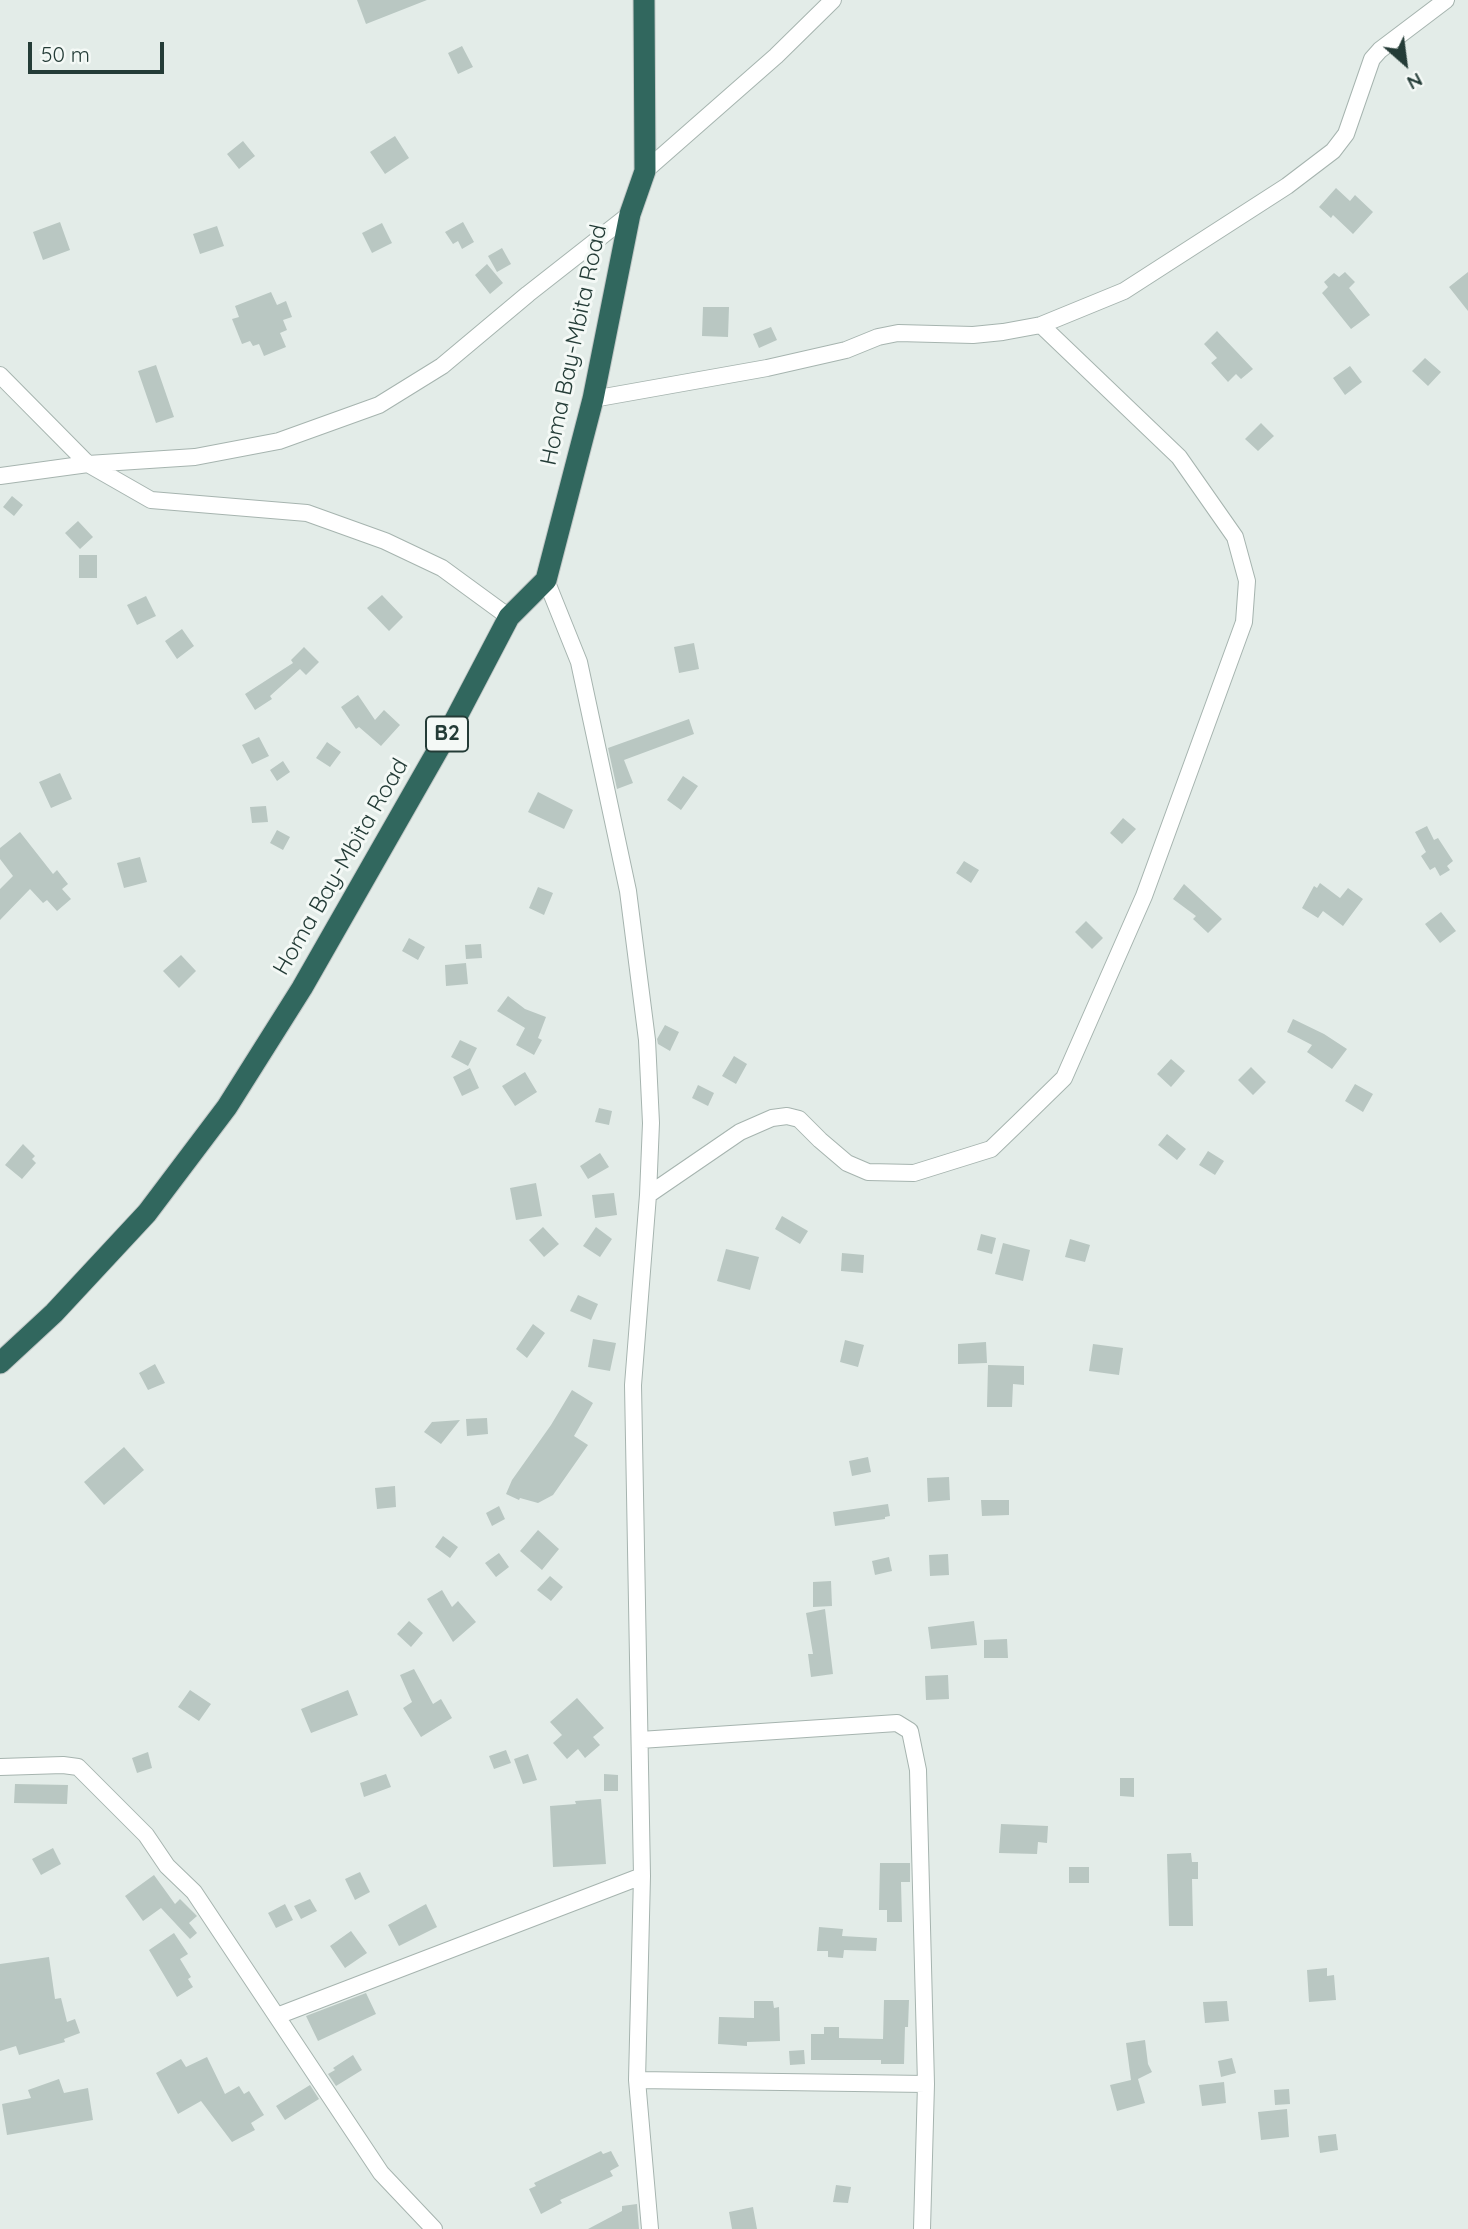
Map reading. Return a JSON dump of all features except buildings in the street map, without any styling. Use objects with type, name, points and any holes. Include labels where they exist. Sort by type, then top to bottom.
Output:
[{"type":"highway","name":"Homa Bay-Mbita Road","points":[[0,1363],[54,1313],[147,1213],[227,1107],[302,988],[449,731],[509,617],[546,580],[593,399],[630,214],[645,171],[645,0]]},
{"type":"street","points":[[645,171],[776,56],[833,0]]},
{"type":"street","points":[[593,399],[767,368],[846,350],[878,337],[898,333],[973,335],[1041,325],[1124,291],[1316,166],[1346,134],[1372,59],[1446,0]]},
{"type":"street","points":[[0,476],[88,464],[195,457],[279,441],[379,405],[442,366],[630,214]]},
{"type":"street","points":[[648,1195],[740,1132],[772,1118],[786,1116],[799,1119],[848,1163],[868,1172],[914,1173],[990,1149],[1064,1078],[1144,896],[1244,622],[1247,581],[1235,537],[1180,457],[1041,325]]},
{"type":"street","points":[[0,375],[88,464],[151,500],[307,513],[372,536],[442,568],[509,617]]},
{"type":"street","points":[[546,580],[579,662],[628,891],[647,1040],[651,1123],[633,1385],[642,1876],[637,2080],[650,2229]]},
{"type":"street","points":[[640,1740],[897,1723],[910,1731],[918,1770],[926,2084],[922,2229]]},
{"type":"street","points":[[0,1767],[78,1767],[146,1835],[167,1866],[194,1892],[381,2173],[434,2229]]},
{"type":"street","points":[[277,2016],[642,1876]]},
{"type":"street","points":[[637,2080],[926,2084]]}]
